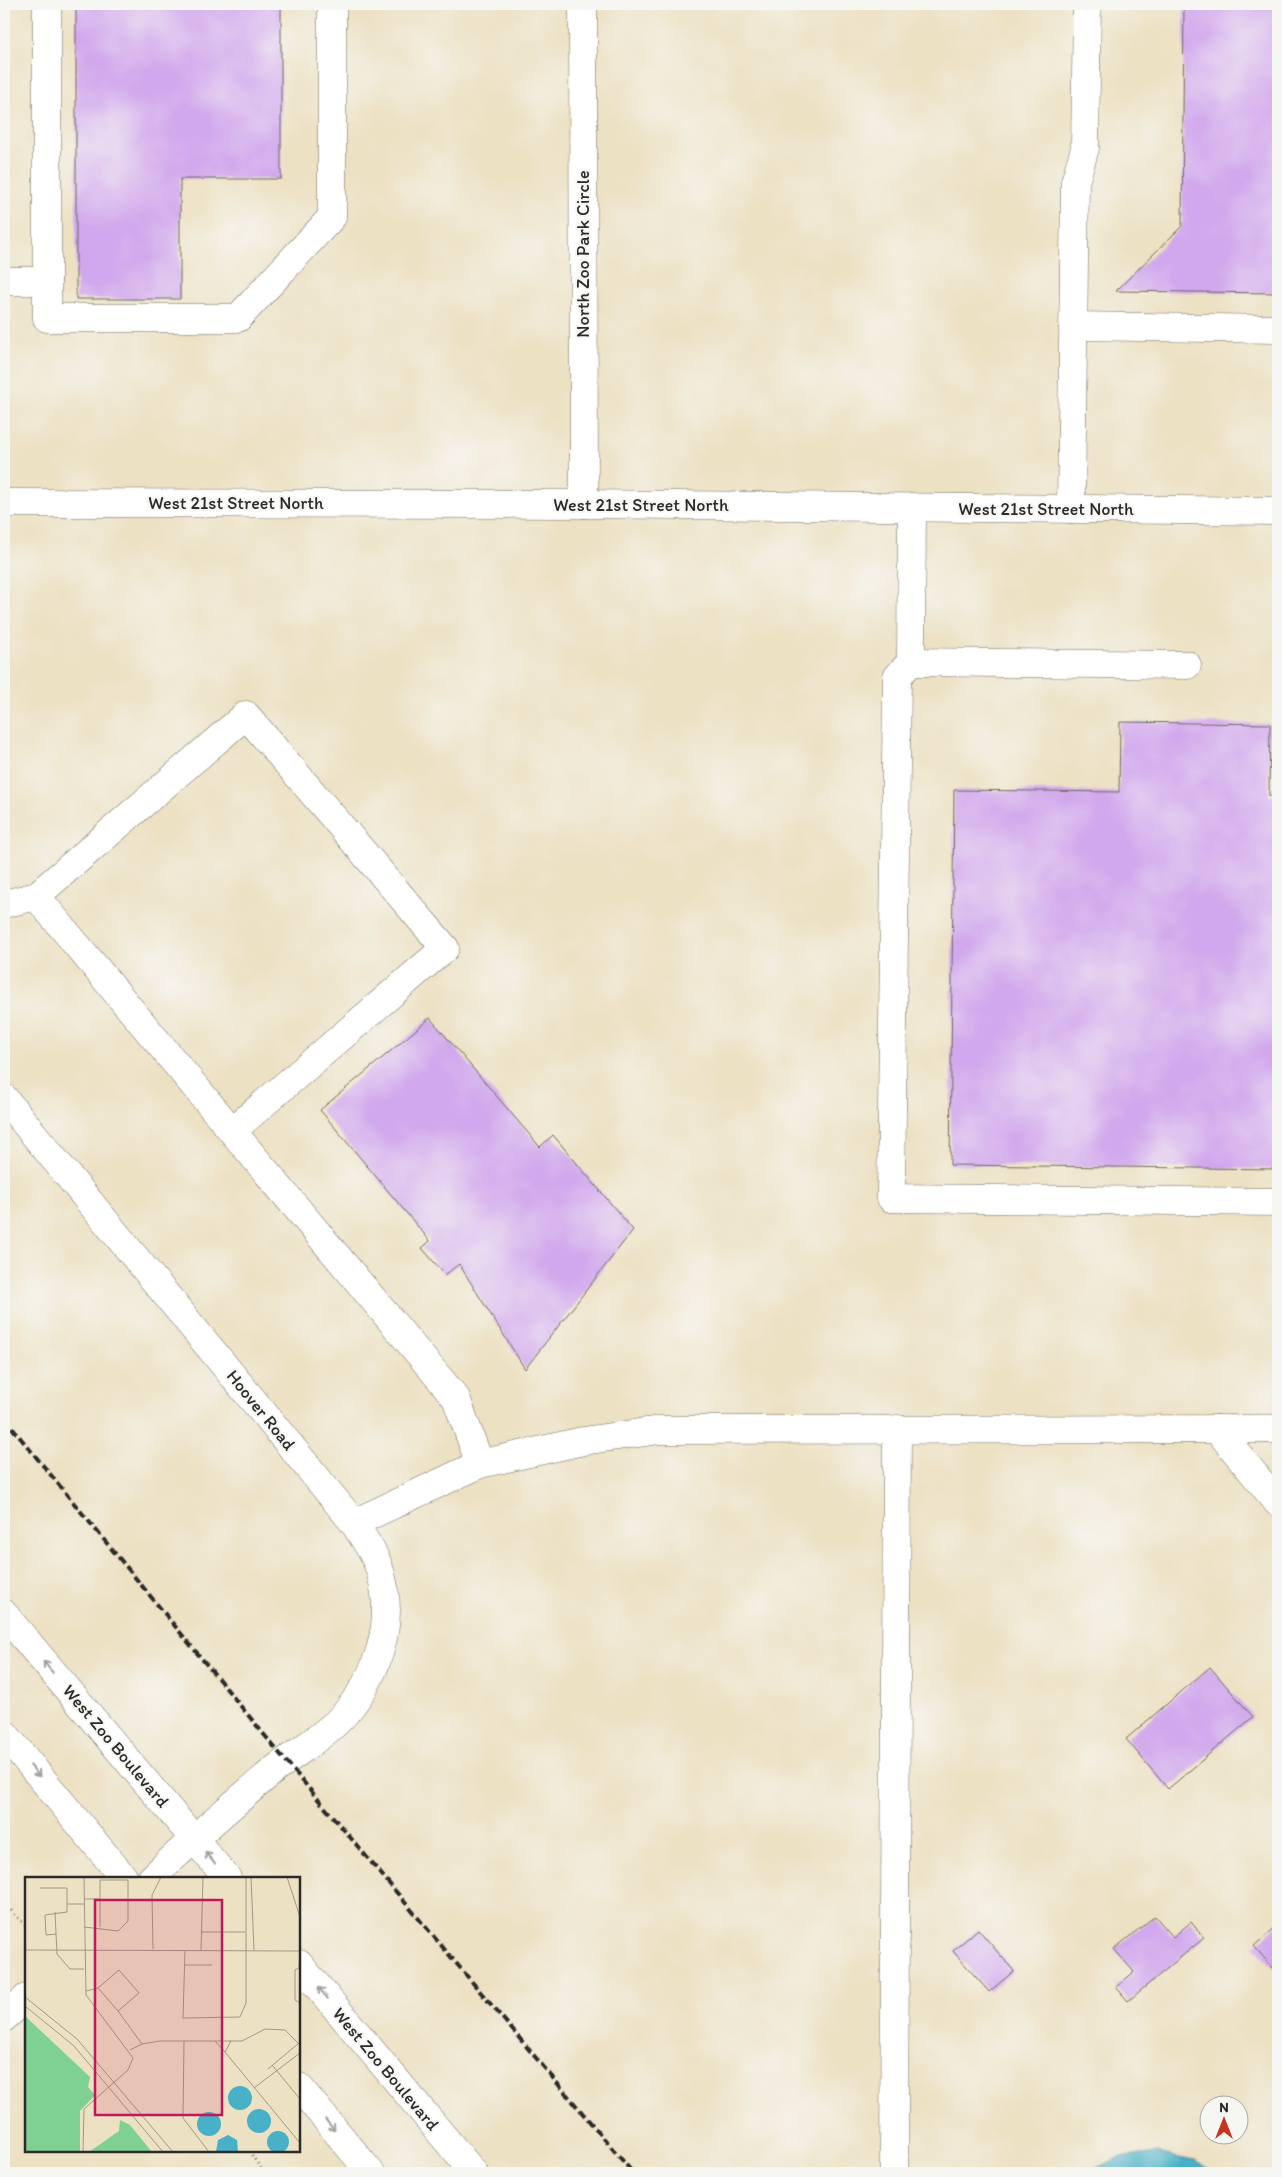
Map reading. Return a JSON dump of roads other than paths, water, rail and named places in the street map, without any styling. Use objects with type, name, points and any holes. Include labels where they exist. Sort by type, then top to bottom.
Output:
[{"type":"street","points":[[48,4],[48,318],[238,318],[332,217],[332,4]]},
{"type":"street","name":"North Zoo Park Circle","points":[[583,4],[584,504]]},
{"type":"street","points":[[1071,509],[1075,182],[1086,148],[1087,4]]},
{"type":"street","points":[[4,281],[48,281]]},
{"type":"street","points":[[1073,326],[1278,329]]},
{"type":"street","name":"West 21st Street North","points":[[4,503],[584,504],[1278,511]]},
{"type":"street","points":[[912,507],[911,662],[897,677],[891,1198],[1278,1202]]},
{"type":"street","points":[[911,662],[1187,665]]},
{"type":"street","points":[[4,904],[36,896],[246,715],[446,948],[232,1131]]},
{"type":"street","points":[[36,896],[456,1398],[480,1464]]},
{"type":"street","name":"Hoover Road","points":[[4,1098],[354,1523],[378,1565],[385,1600],[385,1633],[376,1665],[362,1693],[336,1723],[306,1744],[193,1838],[153,1877]]},
{"type":"street","points":[[894,2173],[898,1429]]},
{"type":"street","points":[[1216,1429],[1278,1503]]},
{"type":"street","points":[[354,1523],[480,1464],[583,1441],[660,1430],[1278,1429]]},
{"type":"street","name":"West Zoo Boulevard","points":[[4,1614],[226,1877]]},
{"type":"street","points":[[4,1733],[123,1877]]},
{"type":"street","name":"West Zoo Boulevard","points":[[300,1965],[474,2173]]},
{"type":"street","points":[[4,2018],[25,1999]]},
{"type":"street","points":[[300,2089],[370,2173]]},
{"type":"water","points":[[1157,2153],[1194,2161],[1217,2173],[1085,2173],[1118,2158]]},
{"type":"railway","points":[[4,1418],[285,1760],[633,2173]]}]
